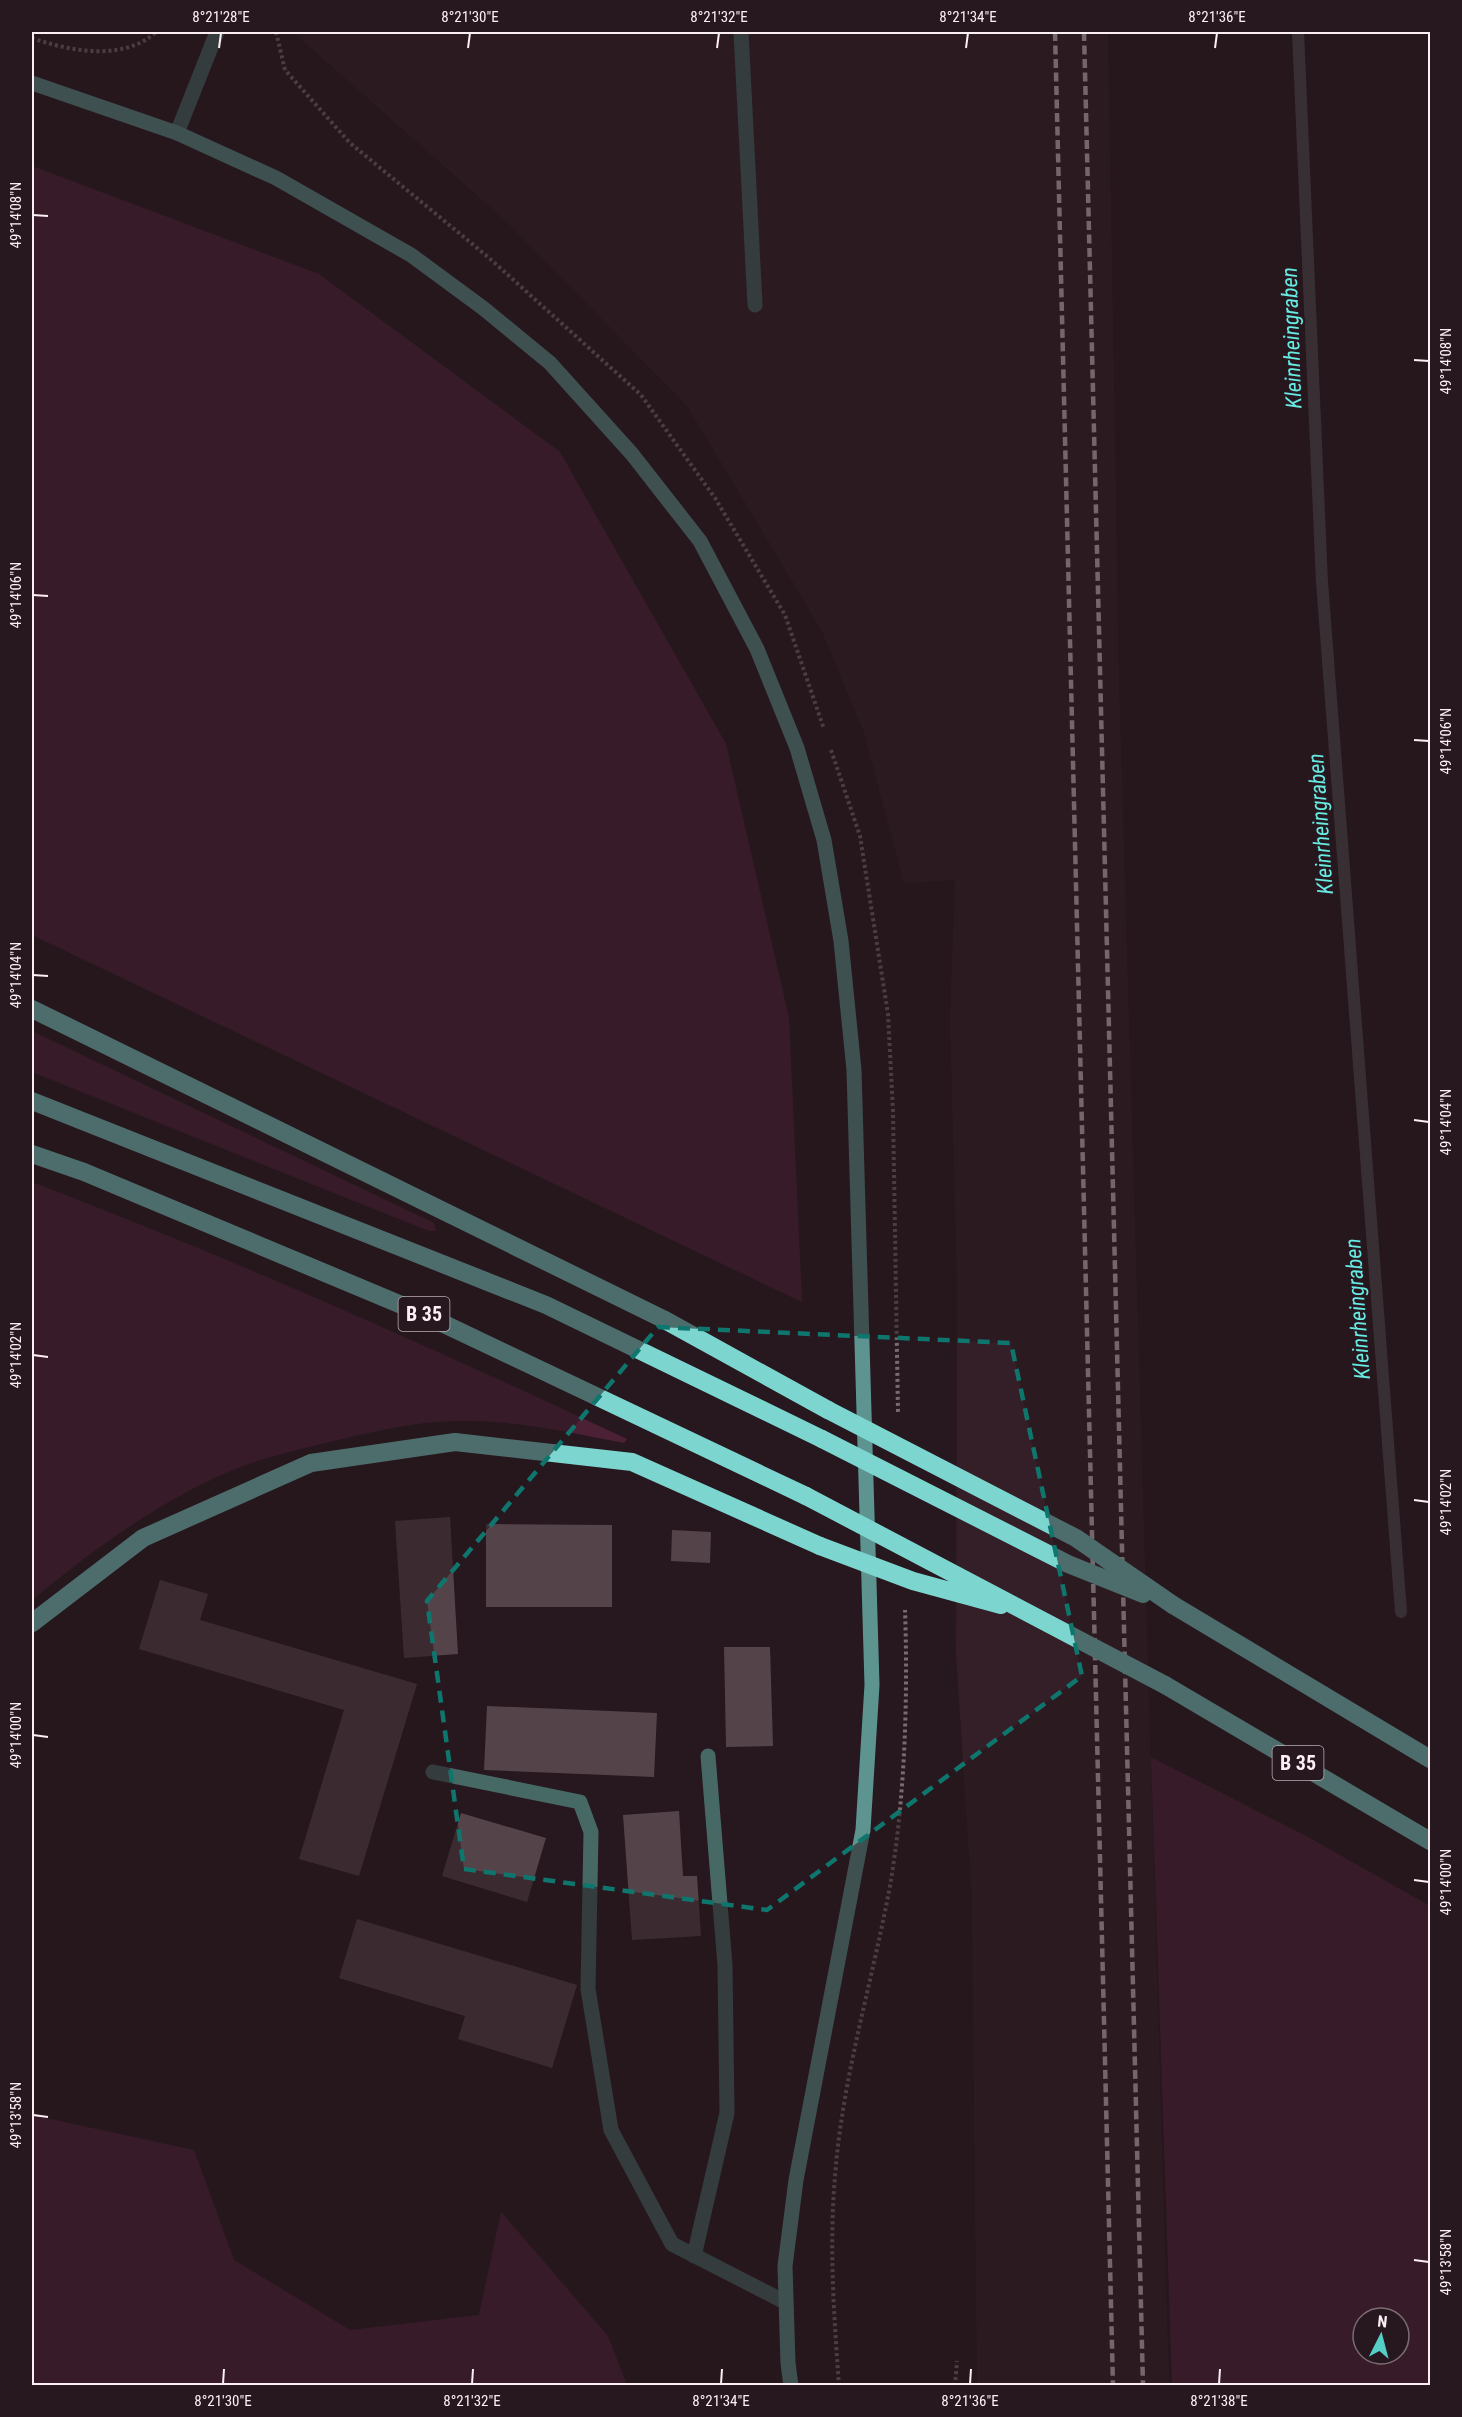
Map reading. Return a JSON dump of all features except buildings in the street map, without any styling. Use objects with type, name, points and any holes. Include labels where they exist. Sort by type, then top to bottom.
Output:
[{"type":"highway","points":[[32,1009],[663,1319],[828,1410],[1076,1538],[1173,1605],[1431,1759]]},
{"type":"highway","points":[[32,1101],[546,1305],[822,1438],[1068,1564],[1173,1605]]},
{"type":"highway","name":"B 35","points":[[32,1154],[84,1172],[423,1314],[806,1496],[1165,1685],[1431,1841]]},
{"type":"highway","points":[[32,1623],[143,1538],[311,1463],[455,1442],[632,1462],[820,1546],[913,1581],[1037,1616]]},
{"type":"main road","points":[[32,83],[177,133],[276,178],[411,255],[483,308],[550,363],[632,454],[700,541],[757,649],[796,748],[824,840],[841,941],[854,1070],[872,1685],[862,1830],[796,2180],[785,2266],[785,2302],[791,2385]]},
{"type":"street","points":[[177,133],[217,32]]},
{"type":"street","points":[[741,32],[755,305]]},
{"type":"street","points":[[694,2256],[727,2113],[725,1965],[708,1756]]},
{"type":"street","points":[[433,1772],[580,1802],[591,1832],[588,1989],[610,2130],[672,2244],[785,2302]]},
{"type":"path","points":[[32,38],[66,50],[120,50],[156,32]]},
{"type":"path","points":[[276,32],[285,70],[350,143],[488,257],[641,394],[715,498],[785,615],[826,737]]},
{"type":"path","points":[[830,748],[860,836],[888,1014],[893,1122],[898,1415]]},
{"type":"path","points":[[839,2385],[832,2280],[835,2176],[846,2098],[890,1884],[898,1821],[905,1661],[904,1602]]},
{"type":"path","points":[[955,2385],[957,2361]]},
{"type":"highlighted area","points":[[658,1327],[1011,1343],[1082,1676],[767,1910],[464,1869],[427,1601]]},
{"type":"shaded area","points":[[293,32],[1108,32],[1119,681],[1169,2385],[977,2385],[972,1900],[956,1655],[957,1280],[950,1020],[955,880],[904,883],[864,732],[821,629],[688,407],[505,220]]},
{"type":"shaded area","points":[[32,166],[319,274],[560,452],[726,744],[789,1018],[802,1302],[32,935]]},
{"type":"shaded area","points":[[32,1031],[434,1223],[436,1231],[429,1231],[32,1072]]},
{"type":"shaded area","points":[[32,1182],[108,1211],[332,1305],[627,1439],[624,1443],[527,1425],[451,1421],[389,1429],[276,1456],[224,1474],[165,1504],[83,1559],[32,1600]]},
{"type":"shaded area","points":[[1151,1757],[1310,1838],[1430,1906],[1430,2385],[1172,2385]]},
{"type":"shaded area","points":[[32,2110],[41,2117],[194,2150],[234,2260],[350,2330],[479,2315],[501,2212],[608,2336],[627,2385],[32,2385]]},
{"type":"waterway","name":"Kleinrheingraben","points":[[1298,32],[1322,582],[1401,1612]]},
{"type":"railway","points":[[1055,32],[1113,2386]]},
{"type":"railway","points":[[1084,32],[1143,2386]]}]
